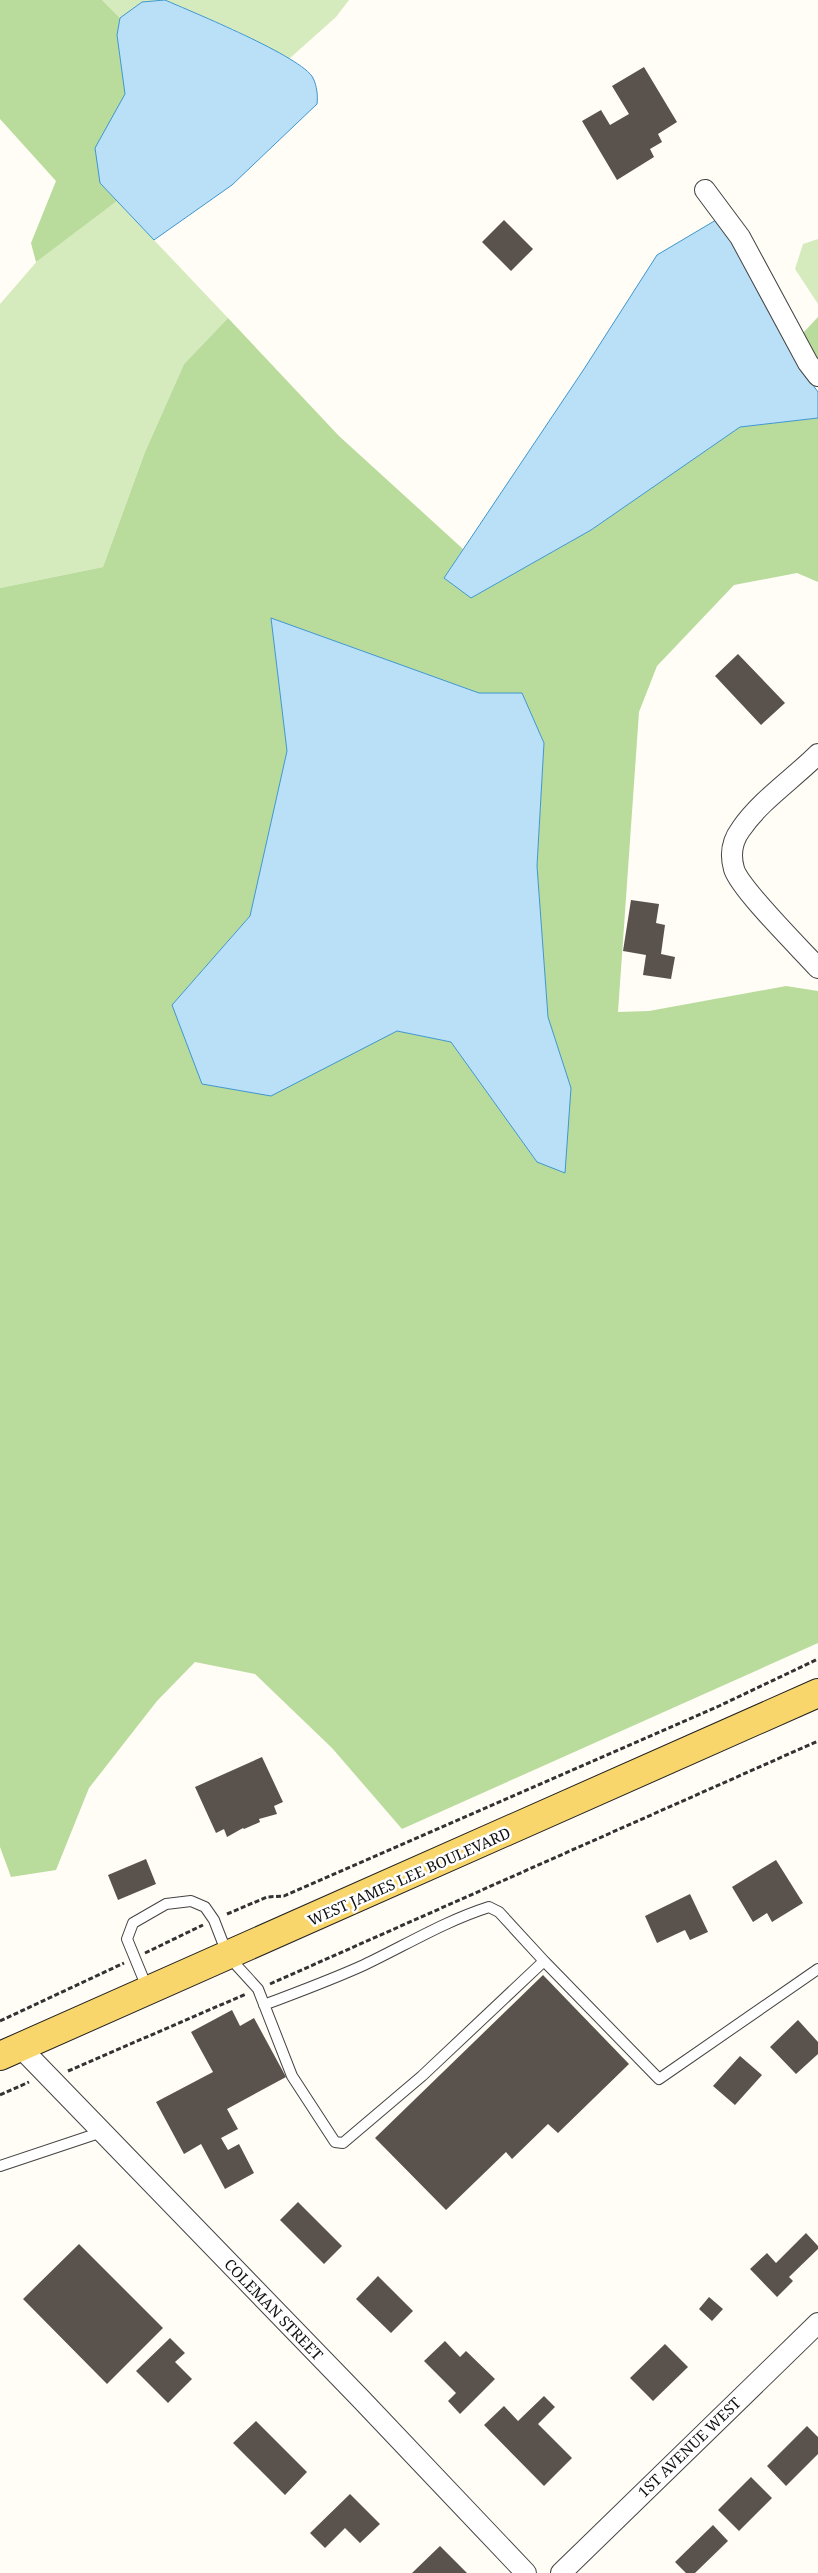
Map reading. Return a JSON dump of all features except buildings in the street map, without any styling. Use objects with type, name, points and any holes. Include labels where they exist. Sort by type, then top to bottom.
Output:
[{"type":"main road","name":"WEST JAMES LEE BOULEVARD","points":[[10,2052],[818,1693]]},
{"type":"street","points":[[705,190],[740,237],[808,363],[818,376]]},
{"type":"street","points":[[818,754],[773,794],[741,828],[734,839],[731,856],[734,871],[754,897],[818,968]]},
{"type":"street","name":"COLEMAN STREET","points":[[10,2052],[46,2075],[360,2398],[526,2573]]},
{"type":"street","name":"1ST AVENUE WEST","points":[[561,2573],[818,2323]]},
{"type":"lane","points":[[148,1991],[127,1939],[134,1923],[166,1904],[191,1901],[205,1907],[214,1920],[228,1956],[258,1989],[292,2076],[335,2142],[343,2142],[422,2076],[544,1960]]},
{"type":"lane","points":[[264,2005],[336,1977],[445,1924],[489,1907],[499,1912],[659,2079],[818,1969]]},
{"type":"lane","points":[[0,2166],[102,2132]]},
{"type":"path","points":[[0,2021],[214,1920],[268,1897],[284,1896],[719,1706],[818,1659]]},
{"type":"path","points":[[0,2095],[46,2075],[71,2071],[818,1741]]},
{"type":"green space","points":[[0,0],[102,0],[120,18],[117,35],[125,94],[112,120],[100,183],[117,201],[36,262],[31,243],[56,181],[0,119]]},
{"type":"green space","points":[[102,0],[165,0],[142,2],[120,18]]},
{"type":"green space","points":[[165,0],[349,0],[336,17],[289,59],[235,30]]},
{"type":"green space","points":[[117,201],[228,318],[184,364],[145,452],[103,567],[0,588],[0,304],[39,259]]},
{"type":"green space","points":[[818,239],[818,304],[795,269],[803,244]]},
{"type":"green space","points":[[818,317],[818,361],[803,333]]},
{"type":"green space","points":[[228,318],[339,436],[463,549],[444,578],[471,598],[591,530],[740,427],[818,418],[818,582],[797,573],[734,585],[657,666],[639,712],[618,1012],[649,1011],[786,986],[818,991],[818,1643],[402,1829],[332,1748],[255,1674],[195,1662],[157,1701],[89,1788],[56,1870],[11,1877],[0,1847],[0,588],[103,567],[145,452],[184,364]],"holes":[[[271,618],[479,693],[522,693],[544,743],[537,866],[548,1017],[571,1088],[537,1162],[451,1042],[397,1031],[334,1062],[172,1005],[250,916],[287,751]]]},
{"type":"water","points":[[165,0],[245,35],[289,58],[305,69],[313,78],[317,94],[317,104],[232,185],[154,240],[100,183],[95,148],[125,94],[117,35],[120,18],[142,2]]},
{"type":"water","points":[[716,220],[732,242],[799,366],[818,392],[818,418],[740,427],[591,530],[471,598],[444,578],[584,369],[657,255]]},
{"type":"water","points":[[271,618],[479,693],[522,693],[544,743],[537,866],[548,1017],[571,1088],[565,1173],[537,1162],[451,1042],[397,1031],[271,1096],[202,1084],[172,1005],[250,916],[287,751]]}]
